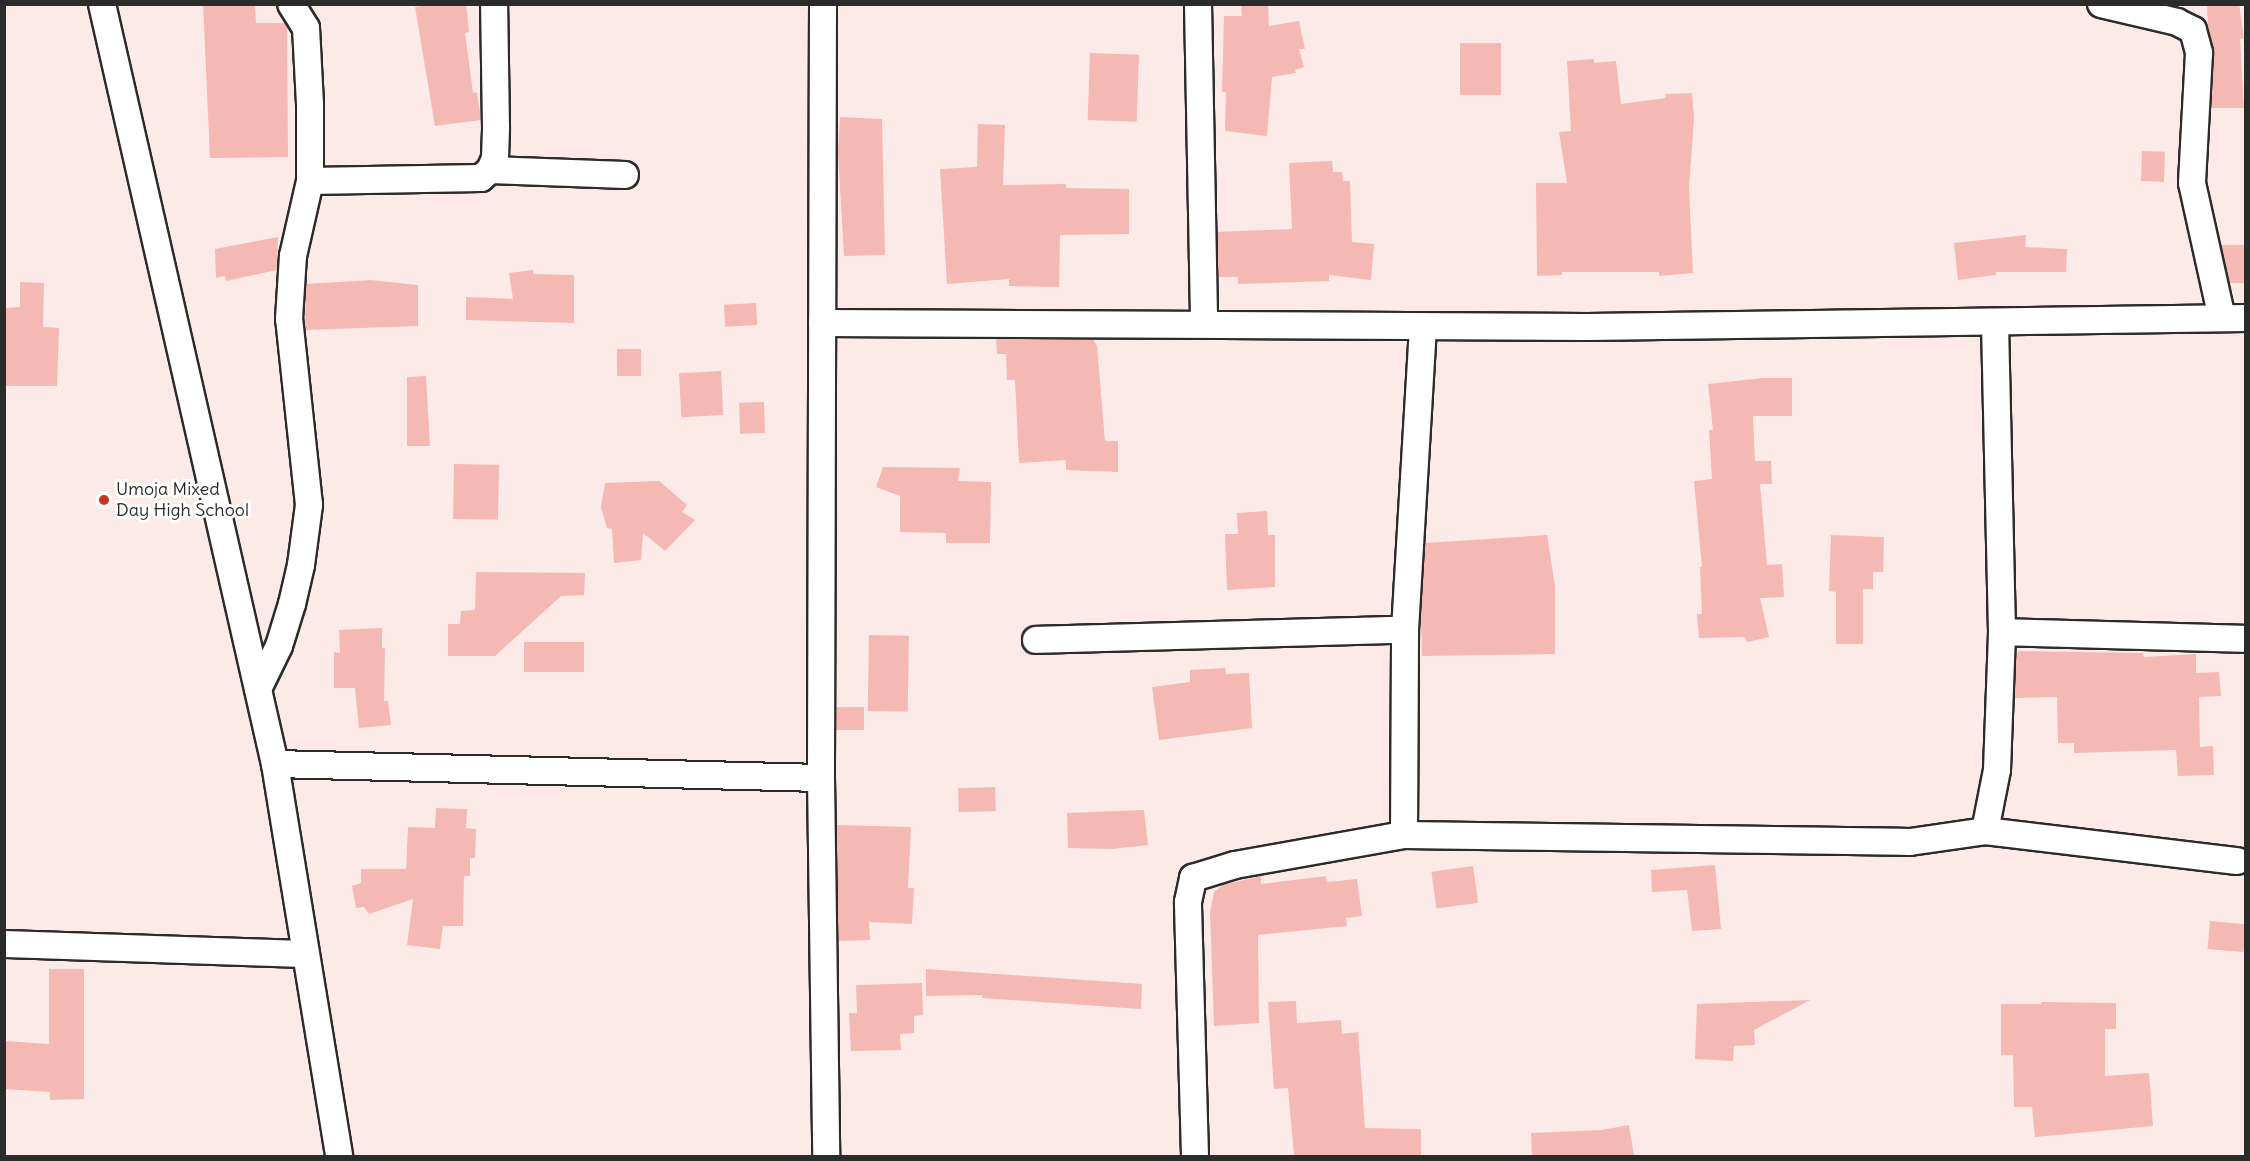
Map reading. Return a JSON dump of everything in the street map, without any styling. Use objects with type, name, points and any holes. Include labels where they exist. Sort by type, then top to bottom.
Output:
[{"type":"street","points":[[102,4],[275,764],[339,1156]]},
{"type":"street","points":[[258,689],[279,646],[292,604],[301,565],[309,505],[289,319],[293,256],[310,181],[306,28],[291,4]]},
{"type":"street","points":[[310,181],[481,178],[490,170],[495,158],[496,127],[494,4]]},
{"type":"street","points":[[823,4],[821,778],[826,1156]]},
{"type":"street","points":[[1198,4],[1204,323]]},
{"type":"street","points":[[822,323],[1204,323],[1423,327],[1995,324],[2234,318],[2192,183],[2199,53],[2193,30],[2177,22],[2101,4]]},
{"type":"street","points":[[490,170],[625,175]]},
{"type":"street","points":[[1985,831],[1997,770],[2002,632],[1995,324]]},
{"type":"street","points":[[1404,835],[1405,630],[1423,327]]},
{"type":"street","points":[[1035,640],[1405,630]]},
{"type":"street","points":[[2002,632],[2246,639]]},
{"type":"street","points":[[275,764],[821,778]]},
{"type":"street","points":[[1195,1156],[1188,902],[1193,878],[1235,865],[1404,835],[1910,842],[1985,831],[2237,861]]},
{"type":"street","points":[[4,944],[305,954]]},
{"type":"building","points":[[203,4],[255,4],[256,23],[285,23],[287,26],[288,157],[210,158]]},
{"type":"building","points":[[466,4],[469,32],[465,33],[473,93],[477,92],[481,120],[435,126],[415,7]]},
{"type":"building","points":[[1241,4],[1268,4],[1269,26],[1299,21],[1305,49],[1299,49],[1304,67],[1295,70],[1296,73],[1272,77],[1267,136],[1225,131],[1226,92],[1222,92],[1224,16],[1242,16]]},
{"type":"building","points":[[2207,4],[2239,4],[2244,38],[2240,39],[2244,108],[2211,108],[2214,54],[2208,27]]},
{"type":"building","points":[[1460,43],[1501,43],[1501,95],[1460,95]]},
{"type":"building","points":[[1090,53],[1139,55],[1137,122],[1088,120]]},
{"type":"building","points":[[1594,59],[1594,63],[1616,61],[1621,104],[1666,98],[1666,94],[1692,93],[1694,118],[1689,188],[1693,273],[1659,276],[1659,272],[1562,272],[1562,275],[1537,276],[1536,183],[1567,183],[1559,132],[1571,131],[1567,61]]},
{"type":"building","points":[[840,117],[882,119],[885,255],[844,256],[838,153]]},
{"type":"building","points":[[978,124],[1005,125],[1003,185],[1066,184],[1066,188],[1129,189],[1129,234],[1060,235],[1059,287],[1009,286],[1009,279],[947,284],[940,169],[977,167]]},
{"type":"building","points":[[2142,151],[2165,152],[2164,182],[2141,181]]},
{"type":"building","points":[[1332,161],[1333,172],[1342,172],[1343,181],[1350,181],[1352,242],[1374,244],[1371,280],[1329,275],[1329,281],[1238,284],[1238,277],[1218,277],[1217,232],[1292,229],[1289,163]]},
{"type":"building","points":[[2026,235],[2025,247],[2067,249],[2066,272],[1996,272],[1996,275],[1958,280],[1954,243]]},
{"type":"building","points":[[278,237],[277,270],[226,281],[225,276],[216,278],[215,249]]},
{"type":"building","points":[[2221,245],[2246,245],[2246,283],[2229,283]]},
{"type":"building","points":[[533,270],[533,274],[574,275],[574,323],[466,320],[466,297],[513,299],[509,273]]},
{"type":"building","points":[[371,280],[418,285],[418,326],[305,330],[306,284]]},
{"type":"building","points":[[20,282],[44,283],[43,327],[59,328],[57,386],[4,386],[4,308],[20,307]]},
{"type":"building","points":[[756,303],[757,325],[725,327],[724,305]]},
{"type":"building","points":[[996,339],[1093,339],[1097,346],[1105,441],[1118,441],[1118,472],[1066,470],[1066,460],[1019,463],[1015,380],[1007,380],[1006,354],[997,354]]},
{"type":"building","points":[[617,349],[641,349],[641,376],[617,376]]},
{"type":"building","points":[[721,371],[723,415],[681,417],[679,373]]},
{"type":"building","points":[[426,376],[430,446],[407,446],[407,377]]},
{"type":"building","points":[[1763,378],[1792,378],[1792,416],[1753,416],[1755,461],[1771,461],[1772,484],[1760,484],[1767,565],[1782,564],[1784,597],[1760,598],[1769,637],[1747,642],[1745,637],[1699,638],[1697,614],[1702,614],[1700,567],[1702,567],[1694,481],[1712,479],[1709,430],[1713,430],[1708,384]]},
{"type":"building","points":[[764,402],[765,433],[740,434],[739,403]]},
{"type":"building","points":[[454,464],[499,465],[498,520],[453,519]]},
{"type":"building","points":[[883,467],[960,468],[958,481],[991,482],[990,543],[946,543],[946,533],[900,532],[900,496],[876,487]]},
{"type":"building","points":[[659,481],[687,505],[682,512],[695,520],[665,551],[643,533],[641,560],[614,563],[612,529],[607,528],[601,507],[605,483]]},
{"type":"building","points":[[1267,511],[1268,535],[1275,535],[1275,587],[1227,590],[1225,534],[1238,534],[1237,513]]},
{"type":"building","points":[[1547,535],[1555,586],[1555,654],[1422,656],[1421,617],[1425,543]]},
{"type":"building","points":[[1831,535],[1884,537],[1883,572],[1873,572],[1873,589],[1863,589],[1863,644],[1836,644],[1836,592],[1829,591]]},
{"type":"building","points":[[476,572],[585,573],[584,595],[561,596],[495,656],[448,656],[448,624],[460,624],[461,611],[475,610]]},
{"type":"building","points":[[382,628],[382,648],[385,648],[384,701],[388,701],[391,725],[359,728],[355,688],[334,688],[334,652],[340,653],[339,630]]},
{"type":"building","points":[[869,635],[909,636],[908,712],[868,711]]},
{"type":"building","points":[[524,642],[584,642],[584,672],[524,672]]},
{"type":"building","points":[[2019,651],[2143,653],[2144,657],[2196,654],[2196,673],[2219,672],[2221,696],[2199,697],[2200,747],[2213,746],[2214,775],[2178,776],[2176,750],[2074,753],[2074,743],[2058,743],[2057,697],[2015,698],[2016,656]]},
{"type":"building","points":[[1225,668],[1226,674],[1249,673],[1252,728],[1159,740],[1152,687],[1190,682],[1190,670]]},
{"type":"building","points":[[836,707],[864,707],[864,730],[836,730]]},
{"type":"building","points":[[995,787],[996,811],[959,812],[958,788]]},
{"type":"building","points":[[436,808],[467,809],[466,828],[476,829],[475,858],[470,858],[470,876],[464,876],[463,926],[443,926],[440,949],[407,945],[413,899],[369,914],[364,907],[356,908],[352,886],[361,883],[361,869],[406,869],[408,827],[435,828]]},
{"type":"building","points":[[1144,810],[1148,845],[1112,849],[1068,848],[1067,813]]},
{"type":"building","points":[[837,825],[911,827],[908,888],[914,888],[912,924],[869,922],[870,940],[838,941]]},
{"type":"building","points":[[1715,865],[1721,929],[1692,931],[1687,890],[1652,892],[1651,870]]},
{"type":"building","points":[[1473,866],[1478,903],[1437,908],[1431,872]]},
{"type":"building","points":[[1261,876],[1261,884],[1326,876],[1327,882],[1357,879],[1362,916],[1346,918],[1347,926],[1258,935],[1259,1023],[1214,1026],[1210,912],[1214,892],[1223,885]]},
{"type":"building","points":[[2210,921],[2246,924],[2243,952],[2208,949]]},
{"type":"building","points":[[49,969],[84,969],[84,1099],[50,1100],[50,1092],[4,1089],[4,1041],[49,1044]]},
{"type":"building","points":[[926,969],[1142,984],[1141,1009],[982,998],[982,995],[926,996]]},
{"type":"building","points":[[922,983],[923,1015],[914,1016],[914,1033],[900,1034],[901,1050],[851,1051],[849,1013],[857,1013],[856,985]]},
{"type":"building","points":[[1810,1000],[1754,1030],[1755,1045],[1734,1046],[1733,1061],[1695,1059],[1697,1004]]},
{"type":"building","points":[[1296,1001],[1297,1023],[1341,1020],[1342,1034],[1358,1032],[1365,1128],[1421,1129],[1421,1156],[1294,1156],[1288,1088],[1274,1089],[1268,1002]]},
{"type":"building","points":[[2041,1002],[2116,1003],[2116,1029],[2105,1029],[2105,1076],[2149,1073],[2153,1126],[2035,1137],[2032,1107],[2014,1107],[2013,1055],[2001,1055],[2001,1004],[2041,1004]]},
{"type":"building","points":[[1629,1125],[1634,1156],[1532,1156],[1531,1133],[1602,1130]]},
{"type":"place","name":"Umoja Mixed Day High School","points":[[104,500]]}]
